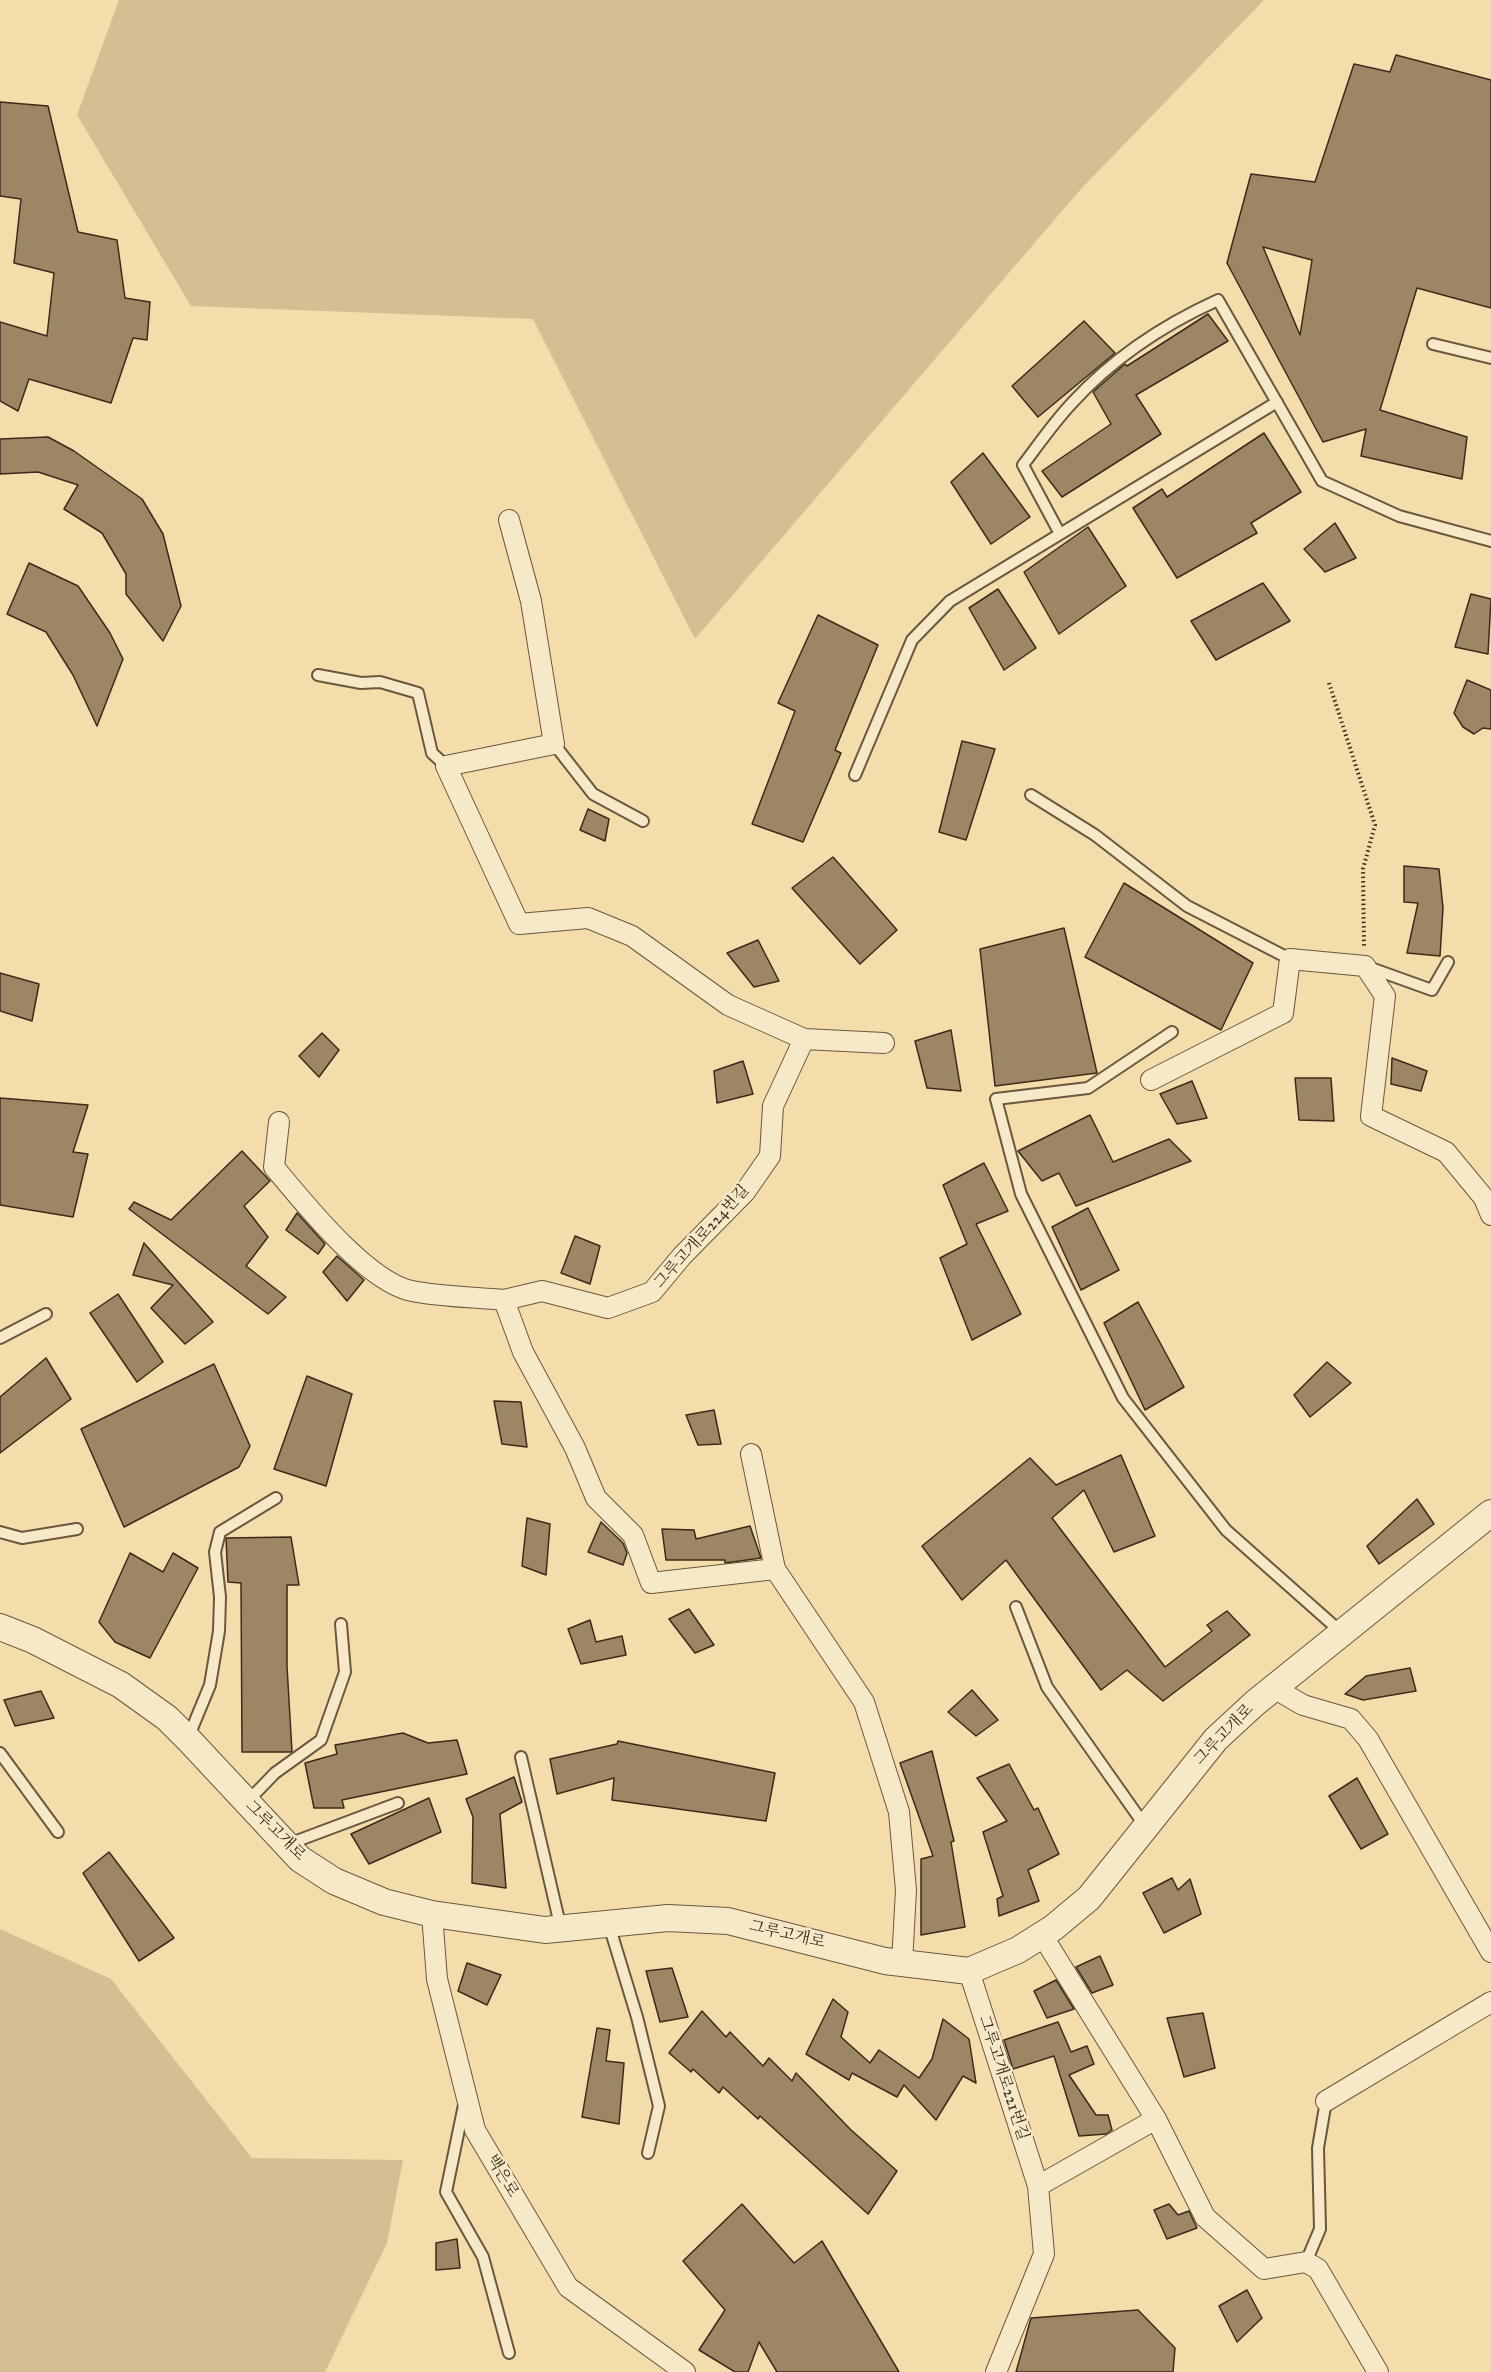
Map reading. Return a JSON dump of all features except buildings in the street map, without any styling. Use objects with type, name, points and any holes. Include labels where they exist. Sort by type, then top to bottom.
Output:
[{"type":"street","points":[[509,520],[531,601],[554,744],[446,766],[519,924],[588,918],[632,936],[728,1005],[804,1039],[884,1043]]},
{"type":"street","points":[[1151,1080],[1284,1013],[1290,959],[1365,966],[1385,996],[1371,1116],[1446,1152],[1484,1198],[1491,1215]]},
{"type":"street","name":"그루고개로224번길","points":[[279,1122],[274,1167],[310,1209],[370,1270],[410,1291],[504,1300],[542,1291],[608,1308],[652,1292],[682,1256],[745,1192],[770,1156],[773,1106],[804,1039]]},
{"type":"street","points":[[504,1300],[523,1352],[575,1448],[596,1498],[633,1535],[651,1583],[775,1569]]},
{"type":"street","points":[[751,1454],[775,1569],[864,1702],[899,1812],[906,1890],[902,1963]]},
{"type":"street","name":"그루고개로","points":[[1,1629],[121,1685],[167,1718],[300,1859],[334,1881],[384,1902],[432,1914],[545,1930],[668,1918],[728,1921],[902,1963],[969,1971],[1018,1950],[1042,1935],[1089,1898],[1216,1739],[1341,1632],[1491,1513]]},
{"type":"street","points":[[1274,1688],[1303,1705],[1351,1719],[1368,1739],[1491,1952]]},
{"type":"street","name":"백은로","points":[[432,1914],[437,1979],[475,2130],[568,2287],[685,2372]]},
{"type":"street","points":[[1042,1935],[1156,2119],[1205,2217],[1264,2269],[1306,2262],[1318,2269],[1378,2372]]},
{"type":"street","name":"그루고개로221번길","points":[[969,1971],[1038,2186],[1044,2254],[996,2372]]},
{"type":"street","points":[[1326,2101],[1491,2002]]},
{"type":"street","points":[[1038,2186],[1156,2119]]},
{"type":"lane","points":[[1060,534],[1023,465],[1072,402],[1128,351],[1181,317],[1218,300],[1322,481],[1399,516],[1491,541]]},
{"type":"lane","points":[[1433,344],[1491,358]]},
{"type":"lane","points":[[855,776],[912,640],[950,601],[1277,402]]},
{"type":"lane","points":[[318,675],[361,683],[380,682],[418,693],[432,753],[446,766]]},
{"type":"lane","points":[[554,744],[593,794],[643,821]]},
{"type":"lane","points":[[1031,795],[1095,835],[1187,906],[1290,959]]},
{"type":"lane","points":[[1365,966],[1432,990],[1448,962]]},
{"type":"lane","points":[[1172,1032],[1088,1089],[996,1099],[1021,1194],[1123,1398],[1226,1530],[1341,1632]]},
{"type":"lane","points":[[0,1338],[46,1314]]},
{"type":"lane","points":[[188,1739],[210,1685],[219,1631],[220,1598],[215,1552],[220,1532],[276,1498]]},
{"type":"lane","points":[[0,1532],[22,1538],[77,1529]]},
{"type":"lane","points":[[1016,1607],[1047,1687],[1145,1826]]},
{"type":"lane","points":[[247,1802],[275,1773],[321,1740],[345,1672],[341,1624]]},
{"type":"lane","points":[[0,1753],[58,1832]]},
{"type":"lane","points":[[521,1757],[561,1929]]},
{"type":"lane","points":[[286,1845],[398,1803]]},
{"type":"lane","points":[[609,1925],[637,2017],[659,2106],[648,2153]]},
{"type":"lane","points":[[466,2096],[446,2192],[483,2257],[509,2353]]},
{"type":"lane","points":[[1306,2262],[1320,2229],[1318,2148],[1326,2101]]},
{"type":"path","points":[[1329,683],[1375,825],[1363,869],[1365,966]]},
{"type":"shaded area","points":[[119,0],[1264,0],[1080,190],[695,639],[533,319],[191,306],[77,115]]},
{"type":"shaded area","points":[[0,1929],[111,1979],[252,2158],[403,2160],[387,2243],[325,2372],[0,2372]]}]
